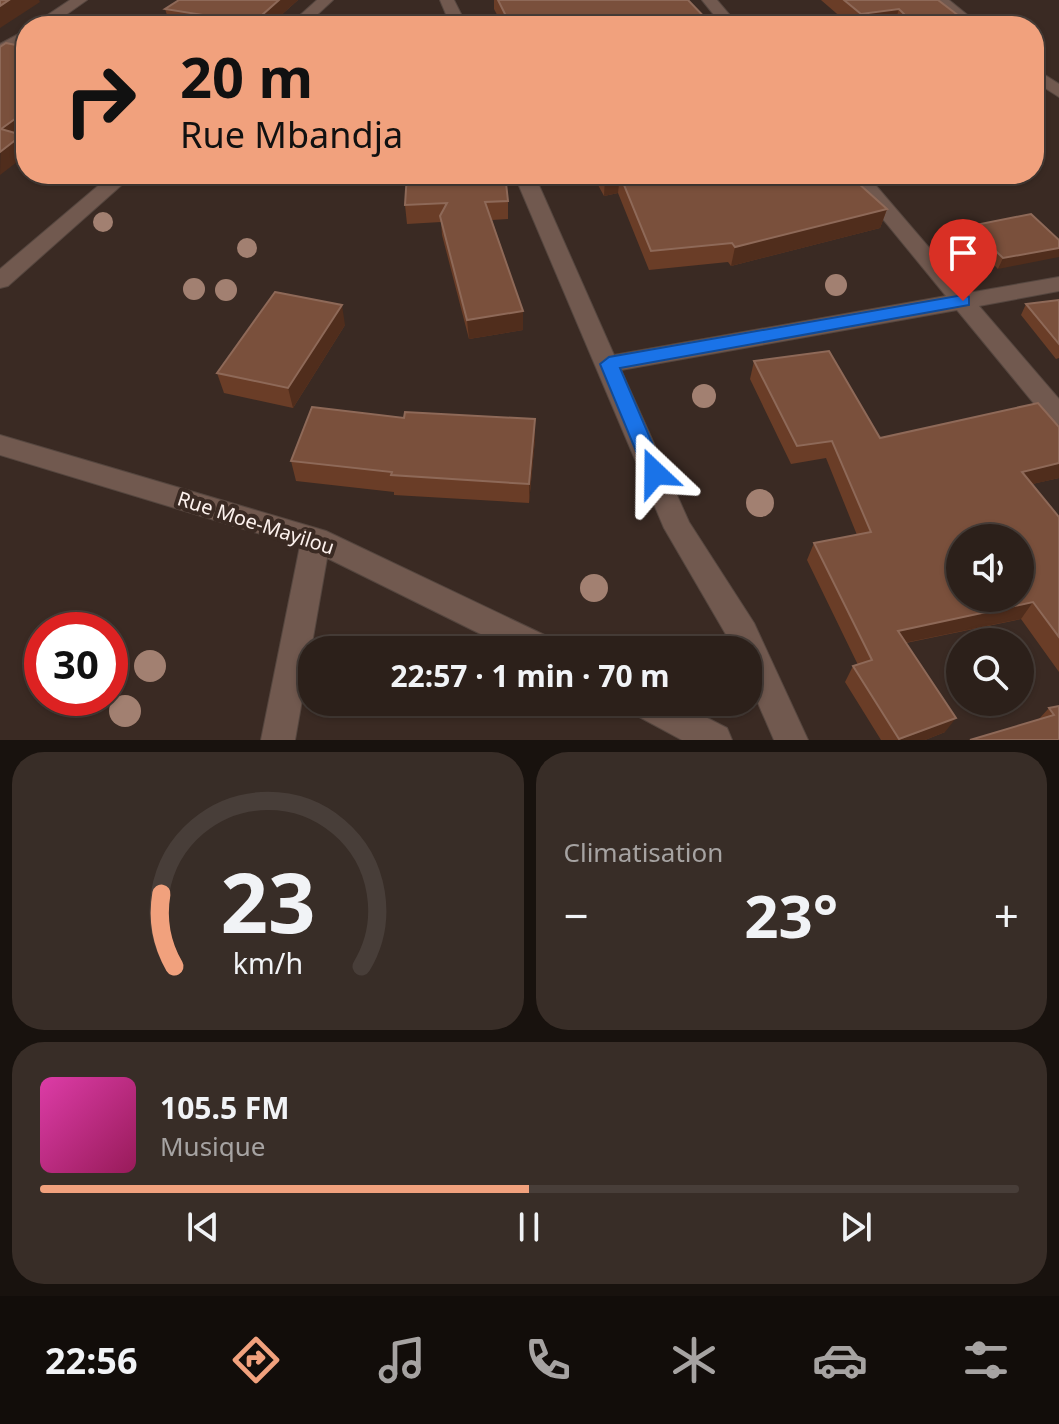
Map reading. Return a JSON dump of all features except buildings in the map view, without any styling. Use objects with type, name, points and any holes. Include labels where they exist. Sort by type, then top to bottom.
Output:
[{"type":"street","points":[[55,16],[80,0]]},
{"type":"street","points":[[308,16],[326,0]]},
{"type":"street","points":[[709,0],[723,16]]},
{"type":"street","points":[[940,0],[960,16]]},
{"type":"street","points":[[0,281],[112,184]]},
{"type":"street","points":[[528,184],[678,528],[743,633],[791,740]]},
{"type":"street","points":[[864,184],[1059,416]]},
{"type":"street","points":[[609,364],[1059,284]]},
{"type":"street","name":"Rue Moe-Mayilou","points":[[0,445],[316,539],[515,636]]},
{"type":"street","points":[[278,740],[316,539]]},
{"type":"street","points":[[670,716],[715,740]]},
{"type":"route","points":[[655,473],[609,364],[963,301]]}]
